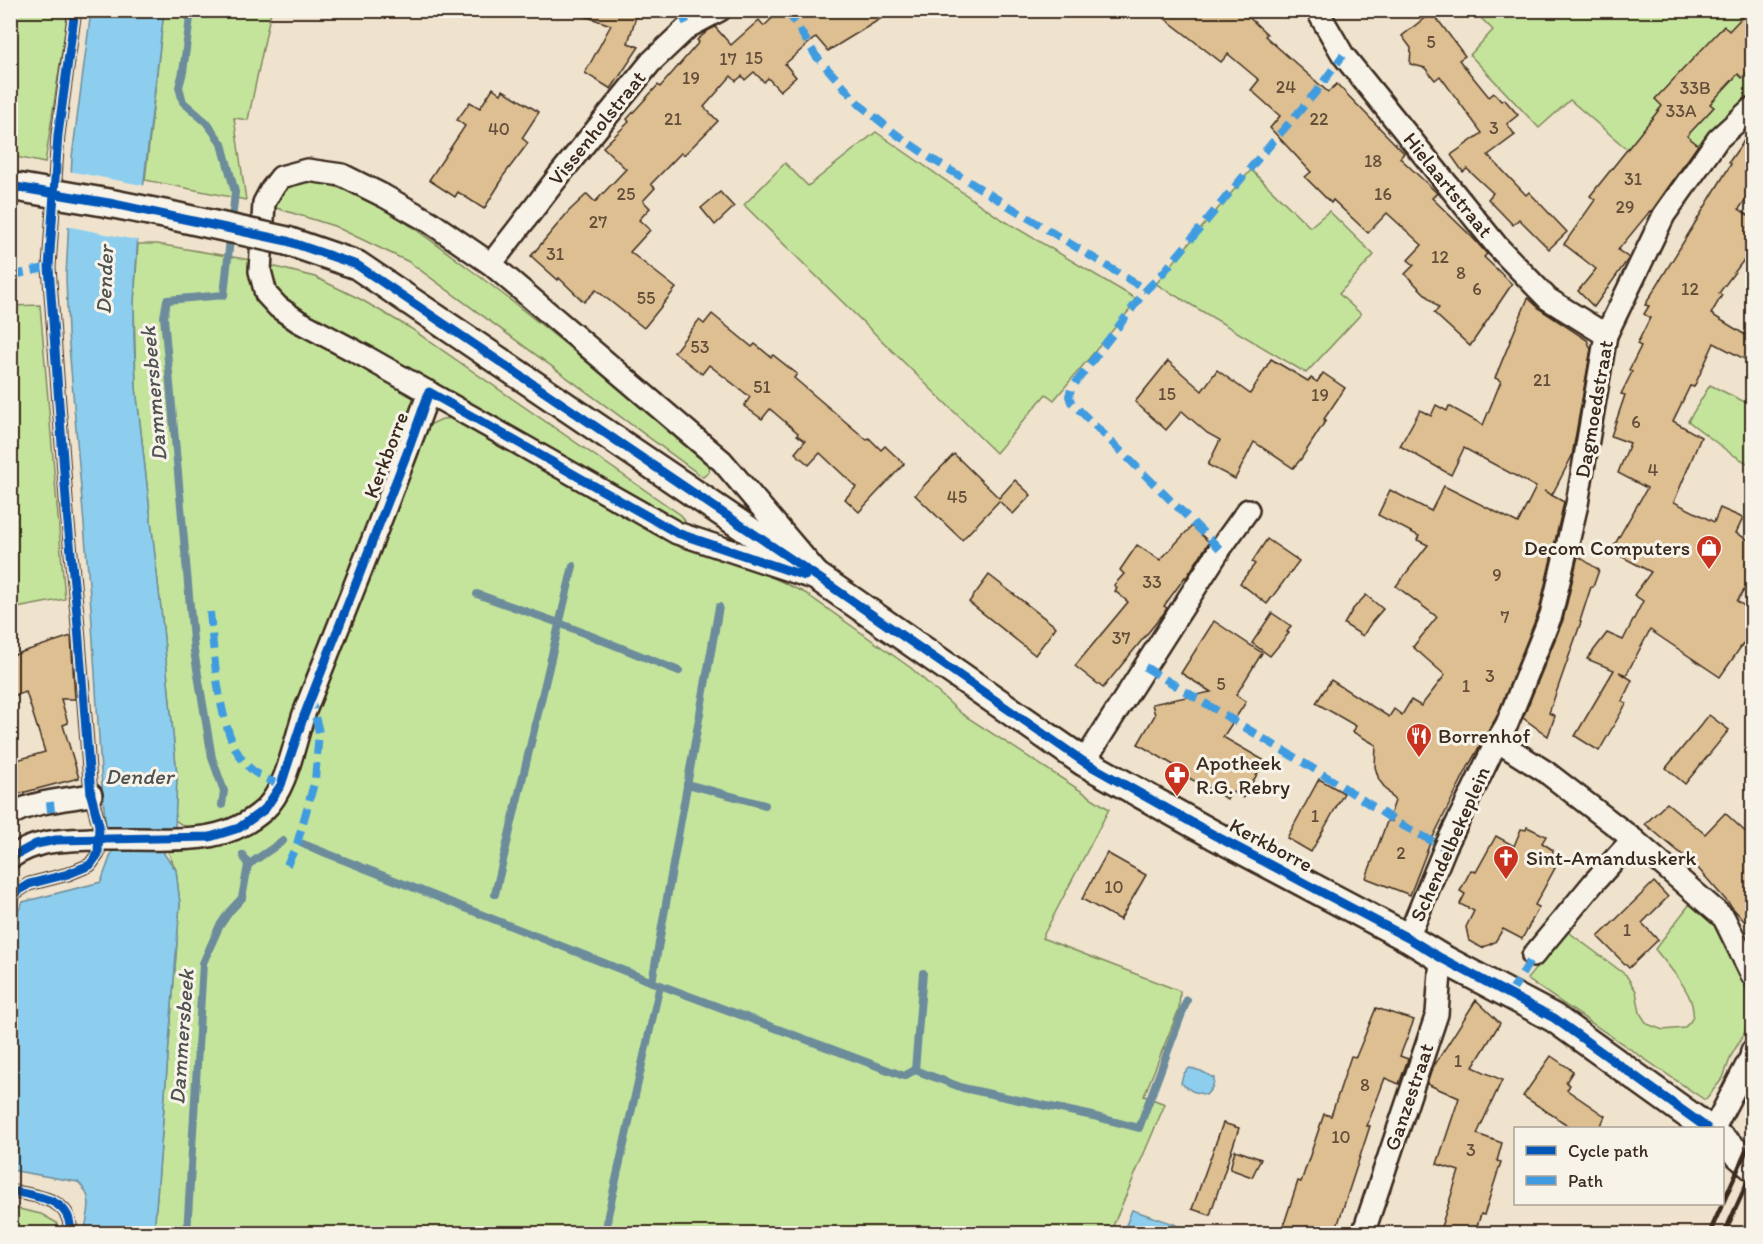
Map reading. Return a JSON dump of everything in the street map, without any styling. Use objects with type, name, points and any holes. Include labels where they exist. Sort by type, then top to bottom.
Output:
[{"type":"street","name":"Vissenholstraat","points":[[491,264],[651,62],[688,27],[720,10]]},
{"type":"street","name":"Hielaartstraat","points":[[1317,10],[1342,55],[1497,246],[1548,299],[1606,335]]},
{"type":"street","name":"Dagmoedstraat","points":[[1497,741],[1507,724],[1551,615],[1577,504],[1606,335],[1664,215],[1718,139],[1752,108]]},
{"type":"street","name":"Kerkborre","points":[[307,170],[342,175],[430,222],[491,264],[722,461],[825,582],[677,533],[429,392],[298,321],[278,307],[266,294],[260,271],[264,203],[271,190],[281,177],[307,170]]},
{"type":"street","name":"Kerkborre","points":[[10,186],[110,203],[287,241],[357,265],[825,582],[1084,762],[1214,835],[1554,1018],[1706,1127]]},
{"type":"street","name":"Kerkborre","points":[[10,858],[36,844],[56,840],[210,837],[239,828],[265,809],[282,785],[302,721],[429,392]]},
{"type":"street","points":[[1084,762],[1220,549],[1248,510]]},
{"type":"street","name":"Schendelbekeplein","points":[[1408,938],[1446,848],[1497,741],[1546,772],[1633,839],[1724,918],[1752,975]]},
{"type":"street","points":[[10,815],[43,803],[92,795]]},
{"type":"street","points":[[1533,956],[1633,839]]},
{"type":"street","name":"Ganzestraat","points":[[1363,1233],[1437,1014],[1442,958]]},
{"type":"street","points":[[1715,1127],[1752,1051]]},
{"type":"street","points":[[1724,1142],[1751,1165]]},
{"type":"lane","points":[[10,896],[29,884],[68,874],[90,864],[98,854],[99,825],[92,795],[48,267],[58,135],[75,10]]},
{"type":"lane","points":[[10,1191],[48,1198],[57,1204],[64,1209],[71,1228],[70,1233]]},
{"type":"green space","points":[[10,11],[68,11],[45,163],[11,156]]},
{"type":"green space","points":[[164,11],[271,11],[248,120],[234,118],[246,200],[145,180]]},
{"type":"green space","points":[[1474,11],[1752,11],[1752,97],[1712,135],[1672,188],[1570,100],[1539,128],[1470,55],[1493,30]]},
{"type":"green space","points":[[876,132],[998,217],[1138,300],[1054,400],[1046,394],[996,453],[744,205],[785,163],[808,186]]},
{"type":"green space","points":[[1251,170],[1310,227],[1329,211],[1374,255],[1339,294],[1361,314],[1306,373],[1156,284]]},
{"type":"green space","points":[[308,180],[351,192],[412,226],[529,315],[590,365],[710,467],[709,472],[703,477],[409,262],[334,226],[270,206],[286,188]]},
{"type":"green space","points":[[138,244],[157,244],[256,261],[259,289],[418,389],[409,424],[303,687],[269,793],[246,817],[193,832],[175,820],[177,776],[136,388],[134,303]]},
{"type":"green space","points":[[264,264],[315,277],[360,299],[410,328],[681,515],[685,521],[677,525],[281,301]]},
{"type":"green space","points":[[40,305],[65,599],[11,609],[11,306]]},
{"type":"green space","points":[[1710,385],[1751,405],[1752,403],[1752,466],[1730,453],[1688,421]]},
{"type":"green space","points":[[455,418],[665,538],[704,554],[745,564],[805,593],[911,668],[962,714],[1109,809],[1042,938],[1180,991],[1179,1009],[1144,1096],[1165,1104],[1110,1233],[154,1234],[180,904],[176,870],[166,847],[257,824],[427,426],[442,419]]},
{"type":"green space","points":[[1693,900],[1728,944],[1746,988],[1749,1013],[1745,1032],[1731,1056],[1723,1078],[1705,1100],[1527,979],[1567,931],[1626,975],[1636,991],[1640,1013],[1647,1024],[1663,1030],[1684,1028],[1693,1016],[1692,1003],[1678,978],[1655,949]]},
{"type":"green space","points":[[10,1207],[41,1214],[57,1223],[59,1233],[11,1233]]},
{"type":"water","name":"Dender","points":[[91,11],[164,11],[138,232],[134,303],[136,388],[177,776],[175,827],[165,829],[164,854],[176,870],[180,904],[154,1233],[84,1233],[89,1206],[87,1194],[78,1182],[11,1170],[11,924],[23,902],[101,882],[113,849],[114,829],[106,828],[102,788],[91,608],[68,334],[66,277],[72,157]]},
{"type":"water","points":[[1190,1068],[1214,1078],[1214,1083],[1206,1095],[1192,1091],[1181,1083],[1184,1074]]},
{"type":"water","points":[[1132,1210],[1174,1224],[1182,1229],[1181,1233],[1123,1233]]},
{"type":"pier","points":[[68,171],[147,186],[141,241],[66,226]]},
{"type":"building","points":[[579,10],[638,10],[628,43],[639,47],[611,89],[585,73],[611,25],[578,14]]},
{"type":"building","points":[[781,10],[895,10],[828,51],[816,37],[785,64],[796,77],[780,91],[768,78],[764,82],[754,72],[745,80],[742,76],[736,81],[731,76],[704,107],[718,121],[684,155],[681,153],[651,184],[655,188],[643,201],[650,208],[639,220],[650,230],[630,252],[676,288],[644,328],[596,290],[584,302],[531,256],[569,211],[587,194],[595,202],[626,169],[603,147],[629,122],[627,119],[658,85],[660,87],[699,42],[697,40],[709,30],[715,27],[731,45],[759,20],[764,26]]},
{"type":"building","points":[[1154,10],[1241,10],[1267,34],[1265,36],[1328,92],[1337,84],[1404,153],[1400,158],[1437,193],[1432,198],[1472,237],[1487,254],[1484,257],[1512,284],[1470,346],[1434,313],[1439,308],[1405,274],[1414,265],[1408,260],[1422,245],[1387,213],[1368,233],[1333,200],[1331,203],[1305,177],[1311,172],[1270,128],[1280,116],[1251,90],[1259,80],[1228,54],[1221,62]]},
{"type":"building","points":[[1749,10],[1752,10],[1752,67],[1742,78],[1738,74],[1710,104],[1714,107],[1687,136],[1698,145],[1651,212],[1618,250],[1629,258],[1594,307],[1578,291],[1596,269],[1564,244],[1595,200],[1590,196],[1662,106],[1655,99],[1724,26],[1729,31]]},
{"type":"building","points":[[1432,12],[1465,56],[1459,60],[1489,97],[1494,93],[1501,101],[1504,99],[1518,115],[1507,124],[1515,135],[1488,155],[1526,195],[1529,192],[1567,232],[1549,249],[1519,219],[1513,225],[1488,199],[1493,193],[1467,169],[1463,172],[1451,155],[1482,133],[1440,76],[1435,80],[1425,68],[1410,64],[1411,48],[1402,36]]},
{"type":"building","points":[[493,88],[501,94],[503,90],[539,112],[522,138],[528,143],[501,179],[484,209],[458,192],[455,197],[429,180],[465,126],[457,120],[470,102],[480,108]]},
{"type":"building","points":[[1752,129],[1752,190],[1739,209],[1752,218],[1752,267],[1743,261],[1719,293],[1722,295],[1711,314],[1752,339],[1752,363],[1714,343],[1694,387],[1690,386],[1673,421],[1701,437],[1674,502],[1714,522],[1720,508],[1743,518],[1736,533],[1752,542],[1752,578],[1737,601],[1752,611],[1752,631],[1720,677],[1650,630],[1626,675],[1619,672],[1632,680],[1622,701],[1626,704],[1599,751],[1575,736],[1614,670],[1587,659],[1607,633],[1623,640],[1643,601],[1634,595],[1651,572],[1611,551],[1647,488],[1618,473],[1630,443],[1611,436],[1625,395],[1621,394],[1632,372],[1629,370],[1641,346],[1637,344],[1650,318],[1644,314],[1649,306],[1645,305],[1731,164],[1729,162]]},
{"type":"building","points":[[720,192],[734,207],[715,225],[701,208]]},
{"type":"building","points":[[1528,298],[1541,310],[1587,340],[1591,349],[1572,456],[1552,495],[1544,491],[1564,502],[1539,611],[1496,718],[1470,763],[1430,843],[1410,895],[1366,878],[1388,819],[1392,821],[1390,815],[1395,801],[1379,780],[1375,767],[1376,745],[1353,732],[1356,726],[1316,703],[1331,680],[1389,717],[1394,709],[1402,715],[1411,700],[1421,706],[1445,675],[1413,647],[1437,617],[1396,586],[1428,545],[1417,540],[1419,536],[1378,515],[1390,490],[1431,511],[1444,486],[1518,523],[1536,487],[1464,448],[1451,475],[1400,446],[1420,410],[1431,416],[1436,405],[1447,411],[1449,406],[1483,425],[1501,381],[1495,378]]},
{"type":"building","points":[[712,314],[752,347],[755,344],[771,357],[773,355],[797,374],[794,378],[867,440],[869,438],[881,450],[885,446],[904,464],[859,512],[845,499],[856,487],[820,453],[809,465],[795,453],[805,441],[797,435],[798,433],[770,409],[762,419],[744,406],[750,397],[709,365],[702,374],[674,352],[699,320],[704,324]]},
{"type":"building","points":[[1271,359],[1308,381],[1311,378],[1317,382],[1323,373],[1345,388],[1301,459],[1293,468],[1254,442],[1235,479],[1208,465],[1220,440],[1207,433],[1182,411],[1166,430],[1135,402],[1168,361],[1202,391],[1217,370],[1250,394]]},
{"type":"building","points":[[954,454],[999,498],[1015,480],[1031,495],[1013,514],[999,501],[962,540],[915,495]]},
{"type":"building","points":[[1192,526],[1209,542],[1186,578],[1164,606],[1167,608],[1164,613],[1103,688],[1075,666],[1128,602],[1115,591],[1117,588],[1114,585],[1124,574],[1120,570],[1137,545],[1160,560]]},
{"type":"building","points":[[1267,539],[1299,561],[1267,604],[1240,583],[1255,564],[1252,562]]},
{"type":"building","points":[[1578,556],[1599,570],[1593,587],[1591,587],[1549,713],[1555,716],[1548,736],[1523,718],[1563,620]]},
{"type":"building","points":[[989,575],[1056,627],[1035,655],[969,602]]},
{"type":"building","points":[[1366,595],[1383,609],[1363,636],[1344,624],[1353,609]]},
{"type":"building","points":[[1272,613],[1291,626],[1287,632],[1289,633],[1270,656],[1252,643]]},
{"type":"building","points":[[1214,621],[1262,653],[1236,695],[1246,702],[1223,737],[1265,761],[1243,798],[1231,791],[1227,799],[1180,773],[1182,770],[1138,744],[1155,715],[1152,704],[1211,692],[1181,673]]},
{"type":"building","points":[[71,636],[75,699],[61,699],[68,723],[63,725],[79,778],[10,796],[10,762],[45,752],[26,692],[10,697],[10,656]]},
{"type":"building","points":[[1709,715],[1729,730],[1685,784],[1666,768]]},
{"type":"building","points":[[1319,779],[1344,793],[1311,852],[1287,838]]},
{"type":"building","points":[[1667,803],[1705,834],[1725,813],[1752,838],[1752,930],[1696,866],[1645,824]]},
{"type":"building","name":"Sint-Amanduskerk","points":[[1527,827],[1546,836],[1542,843],[1553,850],[1551,866],[1555,868],[1535,905],[1539,907],[1522,939],[1503,929],[1495,942],[1482,948],[1469,941],[1466,927],[1474,911],[1460,904],[1465,894],[1460,891],[1471,870],[1476,872],[1496,836],[1514,846],[1521,829],[1526,830]]},
{"type":"building","points":[[1107,853],[1146,875],[1120,920],[1082,899]]},
{"type":"building","points":[[1654,882],[1668,897],[1642,923],[1658,940],[1629,968],[1598,937]]},
{"type":"building","points":[[1476,1000],[1500,1023],[1473,1067],[1502,1080],[1477,1134],[1502,1143],[1497,1161],[1501,1162],[1484,1215],[1481,1214],[1475,1233],[1451,1233],[1440,1230],[1459,1171],[1437,1164],[1459,1098],[1427,1084],[1432,1069]]},
{"type":"building","points":[[1376,1008],[1414,1020],[1400,1056],[1408,1059],[1399,1084],[1385,1078],[1367,1126],[1370,1126],[1335,1233],[1281,1233],[1324,1114],[1331,1116],[1351,1056],[1356,1057]]},
{"type":"building","points":[[1551,1056],[1573,1071],[1566,1082],[1570,1085],[1567,1090],[1605,1116],[1600,1127],[1570,1127],[1523,1096]]},
{"type":"building","points":[[1223,1123],[1239,1128],[1210,1215],[1192,1209]]},
{"type":"building","points":[[1235,1150],[1261,1159],[1252,1177],[1230,1169]]},
{"type":"waterway","name":"Dammersbeek","points":[[191,10],[179,87],[183,102],[207,123],[222,144],[235,192],[224,295],[167,300],[164,317],[194,651],[212,758],[224,791],[222,805]]},
{"type":"waterway","points":[[495,894],[573,566]]},
{"type":"waterway","points":[[477,594],[559,623],[679,671]]},
{"type":"waterway","points":[[652,982],[719,607]]},
{"type":"waterway","points":[[687,784],[765,805]]},
{"type":"waterway","points":[[248,865],[283,841]]},
{"type":"waterway","points":[[303,844],[660,985],[608,1215],[606,1234]]},
{"type":"waterway","name":"Dammersbeek","points":[[187,1234],[203,963],[219,927],[242,898],[248,865],[243,855]]},
{"type":"waterway","points":[[660,985],[904,1076],[915,1070],[923,973]]},
{"type":"waterway","points":[[915,1070],[963,1088],[1139,1128],[1187,1000]]},
{"type":"railway","points":[[1724,1201],[1752,1138]]},
{"type":"railway","points":[[1724,1234],[1752,1172]]},
{"type":"railway","points":[[1709,1234],[1722,1205]]},
{"type":"marked path","points":[[680,10],[688,27]]},
{"type":"marked path","points":[[787,10],[816,56],[860,105],[896,134],[932,159],[1146,290]]},
{"type":"marked path","points":[[1220,549],[1071,402],[1069,396],[1071,389],[1146,290],[1163,273],[1316,92],[1343,55]]},
{"type":"marked path","points":[[10,276],[49,267]]},
{"type":"marked path","points":[[210,612],[219,692],[229,734],[237,751],[253,771],[281,785]]},
{"type":"marked path","points":[[1145,667],[1337,783],[1398,823],[1445,848]]},
{"type":"marked path","points":[[287,865],[297,844],[315,780],[319,732],[311,700]]},
{"type":"marked path","points":[[50,802],[51,812]]},
{"type":"marked path","points":[[1510,994],[1533,956]]},
{"type":"cycle path","points":[[10,896],[29,884],[68,874],[90,865],[98,854],[99,825],[91,795],[49,267],[58,135],[75,10]]},
{"type":"cycle path","points":[[10,186],[109,203],[287,241],[357,265],[825,582],[1084,762],[1214,835],[1554,1018],[1706,1127]]},
{"type":"cycle path","points":[[10,858],[36,844],[56,840],[210,837],[239,828],[265,809],[281,785],[302,721],[429,392],[677,533],[805,576]]},
{"type":"cycle path","points":[[10,1191],[41,1197],[59,1206],[66,1213],[70,1222],[70,1234]]},
{"type":"place","name":"Decom Computers","points":[[1709,571]]},
{"type":"place","name":"Borrenhof","points":[[1419,759]]},
{"type":"place","name":"Apotheek R.G. Rebry","points":[[1177,798]]},
{"type":"place","name":"Sint-Amanduskerk","points":[[1506,881]]}]
